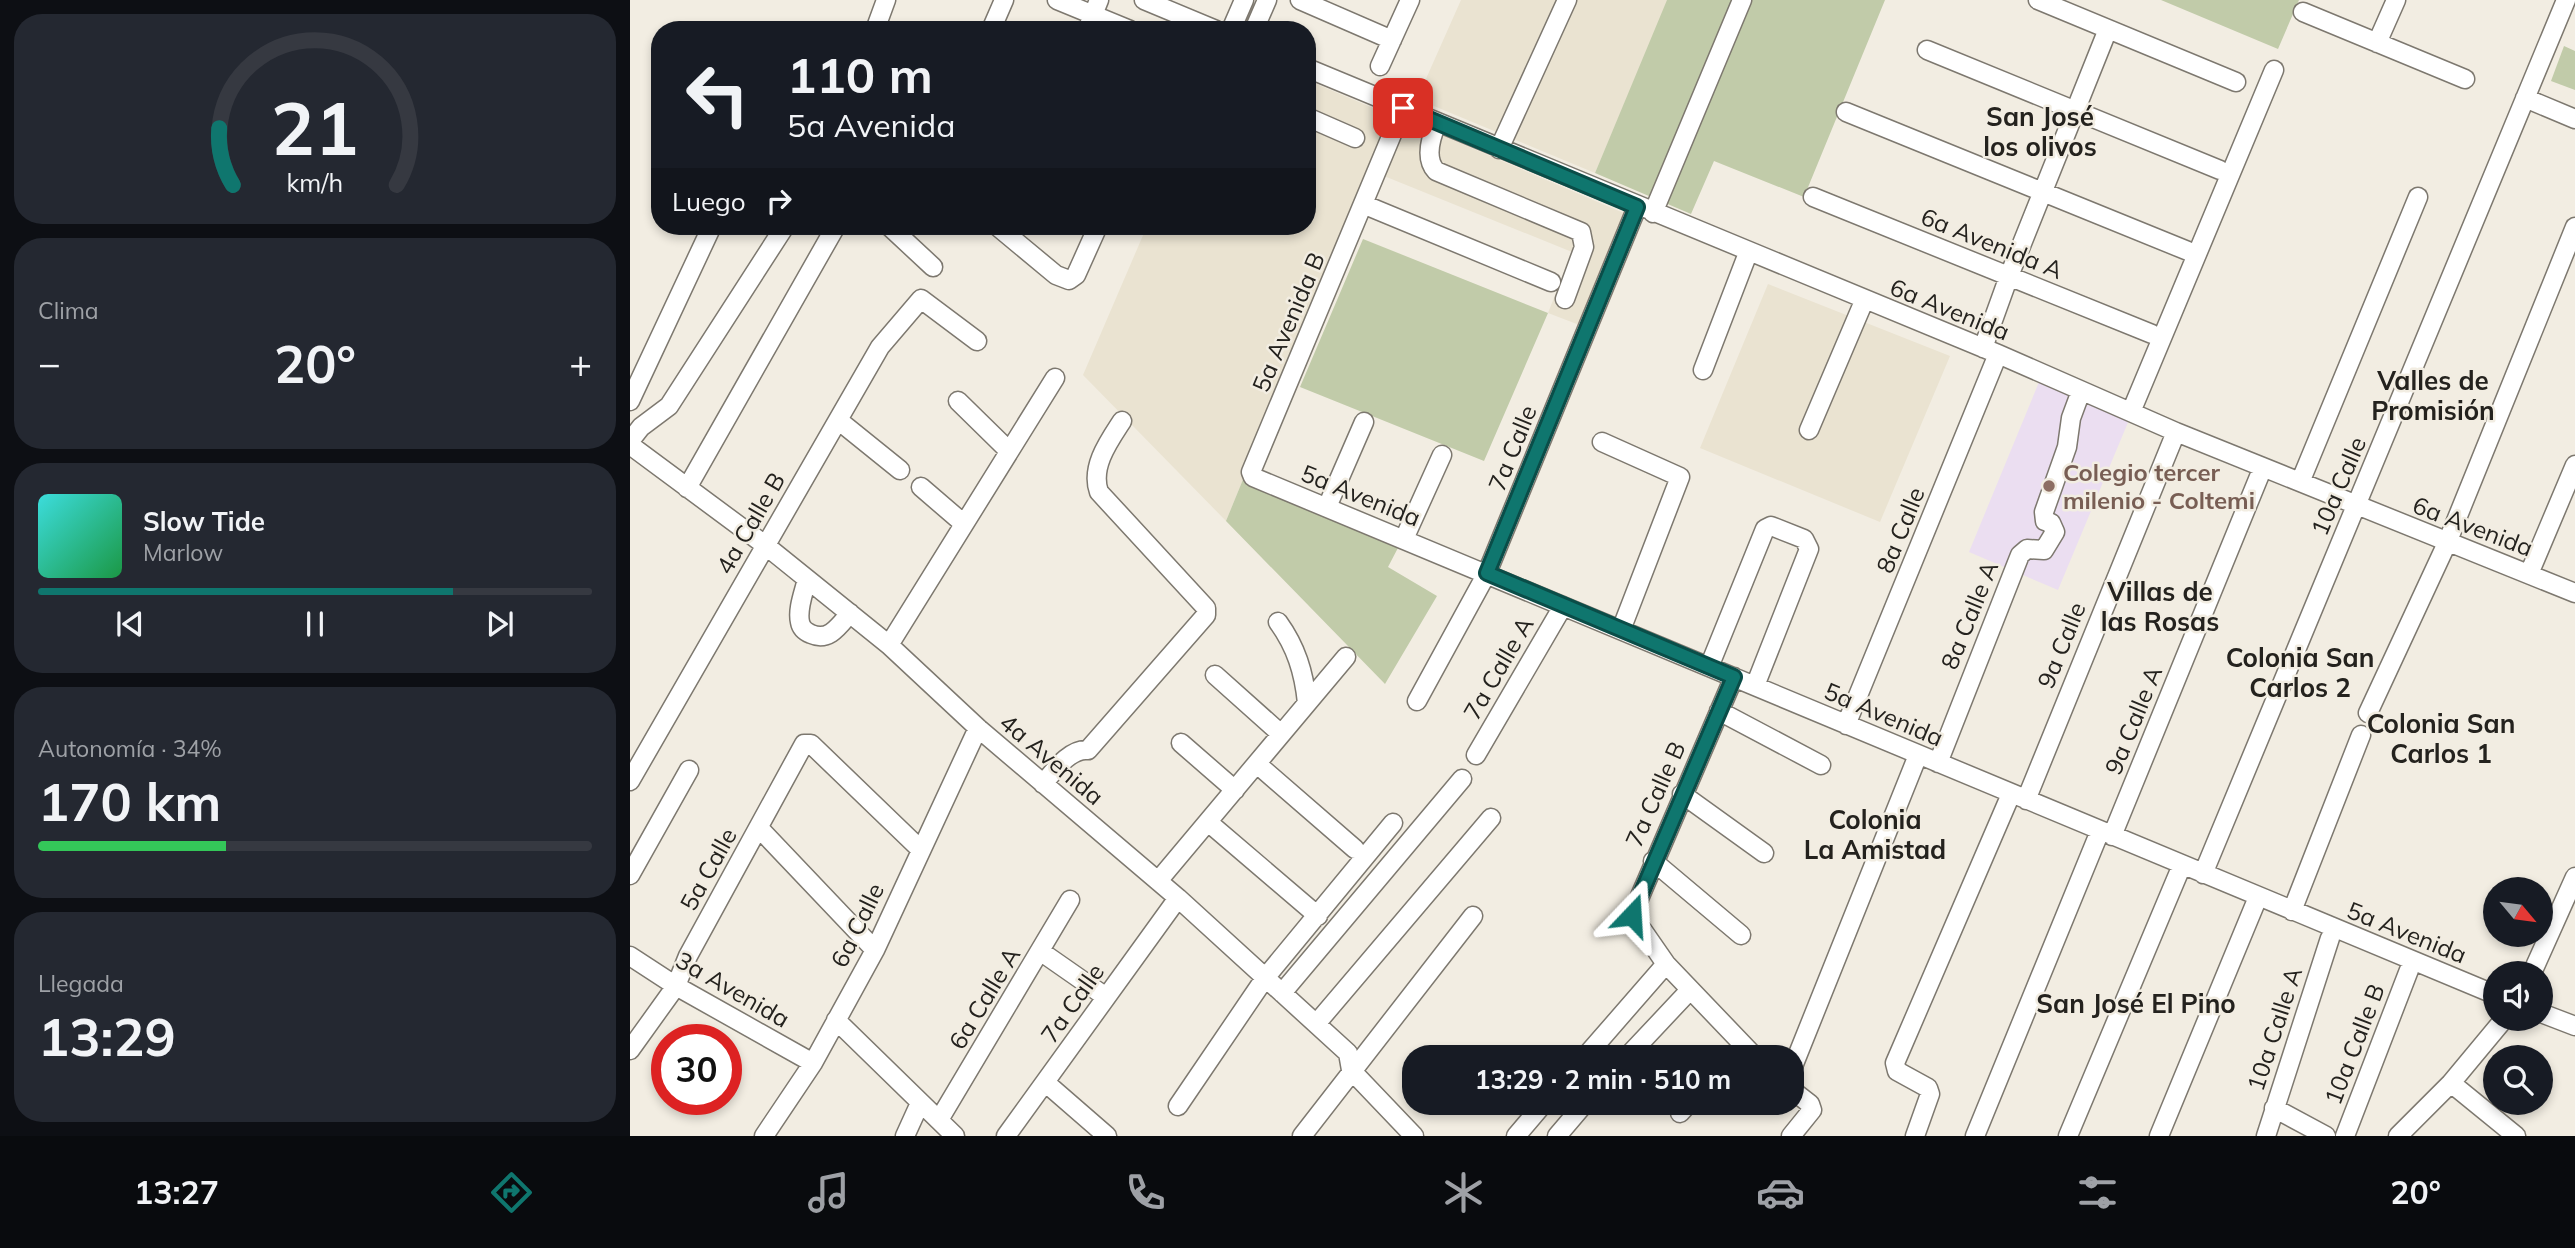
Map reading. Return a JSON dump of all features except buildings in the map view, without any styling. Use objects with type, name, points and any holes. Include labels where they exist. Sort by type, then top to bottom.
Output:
[{"type":"street","points":[[878,21],[886,0]]},
{"type":"street","points":[[995,21],[1004,0]]},
{"type":"street","points":[[1057,0],[1093,15]]},
{"type":"street","points":[[1144,0],[1194,21]]},
{"type":"street","points":[[1235,21],[1244,0]]},
{"type":"street","points":[[1258,21],[1267,0]]},
{"type":"street","points":[[1300,0],[1392,40]]},
{"type":"street","points":[[1380,66],[1409,0]]},
{"type":"street","points":[[1499,149],[1567,0]]},
{"type":"street","name":"7a Calle","points":[[1417,701],[1487,573],[1645,210],[1742,0]]},
{"type":"street","points":[[2038,0],[2236,82]]},
{"type":"street","points":[[2377,43],[2396,0]]},
{"type":"street","name":"10a Calle","points":[[2203,874],[2566,0]]},
{"type":"street","points":[[2303,12],[2465,79]]},
{"type":"street","name":"8a Calle","points":[[1846,725],[1990,351],[2009,276],[2108,29]]},
{"type":"street","points":[[1927,50],[2220,170]]},
{"type":"street","points":[[2131,412],[2274,70]]},
{"type":"street","name":"6a Avenida","points":[[1316,72],[1990,351],[2176,432],[2301,480],[2357,506],[2575,593]]},
{"type":"street","points":[[2525,98],[2575,119]]},
{"type":"street","name":"5a Avenida B","points":[[1253,477],[1251,472],[1403,108]]},
{"type":"street","points":[[1846,112],[2188,251]]},
{"type":"street","points":[[1316,121],[1355,138]]},
{"type":"street","points":[[1437,123],[1432,135],[1430,157],[1436,171],[1581,232],[1584,247],[1565,299]]},
{"type":"street","name":"6a Avenida A","points":[[1814,197],[2152,334]]},
{"type":"street","points":[[2301,480],[2418,197]]},
{"type":"street","points":[[1364,205],[1551,282]]},
{"type":"street","points":[[2368,713],[2447,543],[2575,227]]},
{"type":"street","points":[[630,401],[708,235]]},
{"type":"street","points":[[630,443],[641,427],[669,406],[779,235]]},
{"type":"street","points":[[687,488],[831,235]]},
{"type":"street","points":[[899,235],[933,267]]},
{"type":"street","points":[[1009,235],[1056,275],[1069,280],[1076,275],[1094,235]]},
{"type":"street","points":[[1703,370],[1748,253]]},
{"type":"street","name":"4a Calle B","points":[[630,780],[880,347],[917,301],[924,300],[977,341]]},
{"type":"street","points":[[1809,430],[1864,301]]},
{"type":"street","points":[[889,645],[1055,378]]},
{"type":"street","name":"8a Calle A","points":[[1938,763],[2023,551],[2044,550],[2055,533],[2051,523],[2043,517],[2067,447],[2071,418],[2081,391]]},
{"type":"street","points":[[958,401],[1009,451]]},
{"type":"street","points":[[838,421],[900,470]]},
{"type":"street","points":[[1043,784],[1073,753],[1080,749],[1087,750],[1093,744],[1206,615],[1206,608],[1099,492],[1096,483],[1098,464],[1122,421]]},
{"type":"street","points":[[1327,507],[1364,422]]},
{"type":"street","name":"9a Calle","points":[[1915,1136],[1930,1094],[1928,1088],[1897,1071],[1895,1063],[2019,797],[2176,432]]},
{"type":"street","points":[[1602,442],[1680,477],[1621,630]]},
{"type":"street","name":"4a Avenida","points":[[630,443],[765,545],[889,645],[978,728],[1178,898],[1348,1053],[1351,1070],[1414,1136]]},
{"type":"street","points":[[1404,539],[1442,455]]},
{"type":"street","points":[[2529,574],[2575,465]]},
{"type":"street","name":"9a Calle A","points":[[1975,1136],[2263,467]]},
{"type":"street","name":"5a Avenida","points":[[1253,477],[2483,990]]},
{"type":"street","points":[[921,487],[964,524]]},
{"type":"street","points":[[1709,667],[1765,529],[1771,526],[1804,539],[1809,550],[1755,686]]},
{"type":"street","points":[[807,579],[800,604],[800,623],[806,633],[819,637],[827,636],[850,613]]},
{"type":"street","name":"7a Calle A","points":[[1476,755],[1563,606]]},
{"type":"street","points":[[1278,622],[1290,638],[1298,658],[1307,703]]},
{"type":"street","points":[[1158,881],[1346,657]]},
{"type":"street","points":[[1215,675],[1281,734]]},
{"type":"street","name":"7a Calle B","points":[[1666,964],[1632,915],[1734,677]]},
{"type":"street","points":[[1719,711],[1821,765]]},
{"type":"street","name":"6a Calle","points":[[764,1136],[813,1063],[875,950],[978,728]]},
{"type":"street","points":[[2292,911],[2361,735]]},
{"type":"street","points":[[1181,743],[1235,790]]},
{"type":"street","name":"5a Calle","points":[[630,1051],[676,986],[688,956],[804,744],[811,744],[921,850]]},
{"type":"street","points":[[1802,1045],[1918,755]]},
{"type":"street","points":[[1257,764],[1354,849]]},
{"type":"street","points":[[630,875],[689,770]]},
{"type":"street","points":[[1282,993],[1462,779]]},
{"type":"street","points":[[1682,794],[1764,853]]},
{"type":"street","points":[[1316,1024],[1491,818]]},
{"type":"street","points":[[1209,822],[1318,916]]},
{"type":"street","points":[[1178,1106],[1265,978],[1393,823]]},
{"type":"street","points":[[759,828],[875,950]]},
{"type":"street","points":[[1653,861],[1741,935]]},
{"type":"street","points":[[2068,1136],[2182,865]]},
{"type":"street","points":[[2539,961],[2569,908],[2575,877]]},
{"type":"street","points":[[2159,1136],[2258,897]]},
{"type":"street","name":"7a Calle","points":[[1006,1136],[1178,898]]},
{"type":"street","name":"6a Calle A","points":[[939,1120],[1070,900]]},
{"type":"street","points":[[1302,1136],[1473,916]]},
{"type":"street","name":"10a Calle A","points":[[2266,1136],[2330,938]]},
{"type":"street","points":[[1041,951],[1106,997]]},
{"type":"street","name":"3a Avenida","points":[[630,956],[676,986],[813,1063]]},
{"type":"street","points":[[1595,1045],[1666,964],[1736,1045]]},
{"type":"street","name":"10a Calle B","points":[[2345,1136],[2409,970]]},
{"type":"street","points":[[1638,1045],[1690,990]]},
{"type":"street","points":[[2553,1018],[2575,1026]]},
{"type":"street","points":[[836,1020],[954,1136]]},
{"type":"street","points":[[2398,1136],[2451,1083],[2494,1031]]},
{"type":"street","points":[[1046,1083],[1107,1136]]},
{"type":"street","points":[[2451,1083],[2516,1136]]},
{"type":"street","points":[[1791,1136],[1812,1110],[1804,1099]]},
{"type":"street","points":[[905,1136],[920,1103]]},
{"type":"street","points":[[2274,1108],[2326,1136]]},
{"type":"street","points":[[1516,1136],[1534,1115]]},
{"type":"street","points":[[1557,1136],[1575,1115]]},
{"type":"shaded area","points":[[1461,0],[1668,0],[1595,173],[1417,99]]},
{"type":"shaded area","points":[[1316,84],[1392,116],[1226,521],[1083,375],[1143,235],[1316,235]]},
{"type":"shaded area","points":[[1408,121],[1626,214],[1582,326],[1548,313],[1572,252],[1384,176]]},
{"type":"shaded area","points":[[1768,284],[1950,356],[1880,522],[1700,448]]},
{"type":"shaded area","name":"Colegio tercer milenio - Coltemi","points":[[2039,382],[2129,420],[2058,590],[1969,552]]},
{"type":"green space","points":[[1667,0],[1885,0],[1804,197],[1714,161],[1691,214],[1595,173]]},
{"type":"green space","points":[[2161,0],[2299,0],[2278,49]]},
{"type":"green space","points":[[2564,46],[2575,51],[2575,90],[2551,81]]},
{"type":"green space","points":[[1363,239],[1548,313],[1484,461],[1300,387]]},
{"type":"green space","points":[[1244,477],[1400,544],[1388,567],[1437,596],[1385,684],[1226,521]]},
{"type":"place","name":"Colegio tercer milenio - Coltemi","points":[[2049,486]]},
{"type":"district","name":"San José los olivos","points":[[2040,131]]},
{"type":"district","name":"Valles de Promisión","points":[[2433,395]]},
{"type":"district","name":"Villas de las Rosas","points":[[2160,606]]},
{"type":"district","name":"Colonia San Carlos 2","points":[[2300,672]]},
{"type":"district","name":"Colonia San Carlos 1","points":[[2441,738]]},
{"type":"district","name":"Colonia La Amistad","points":[[1875,834]]},
{"type":"district","name":"San José El Pino","points":[[2136,1003]]},
{"type":"route","points":[[1403,108],[1637,207],[1487,573],[1734,677],[1632,907],[1632,915]]}]
